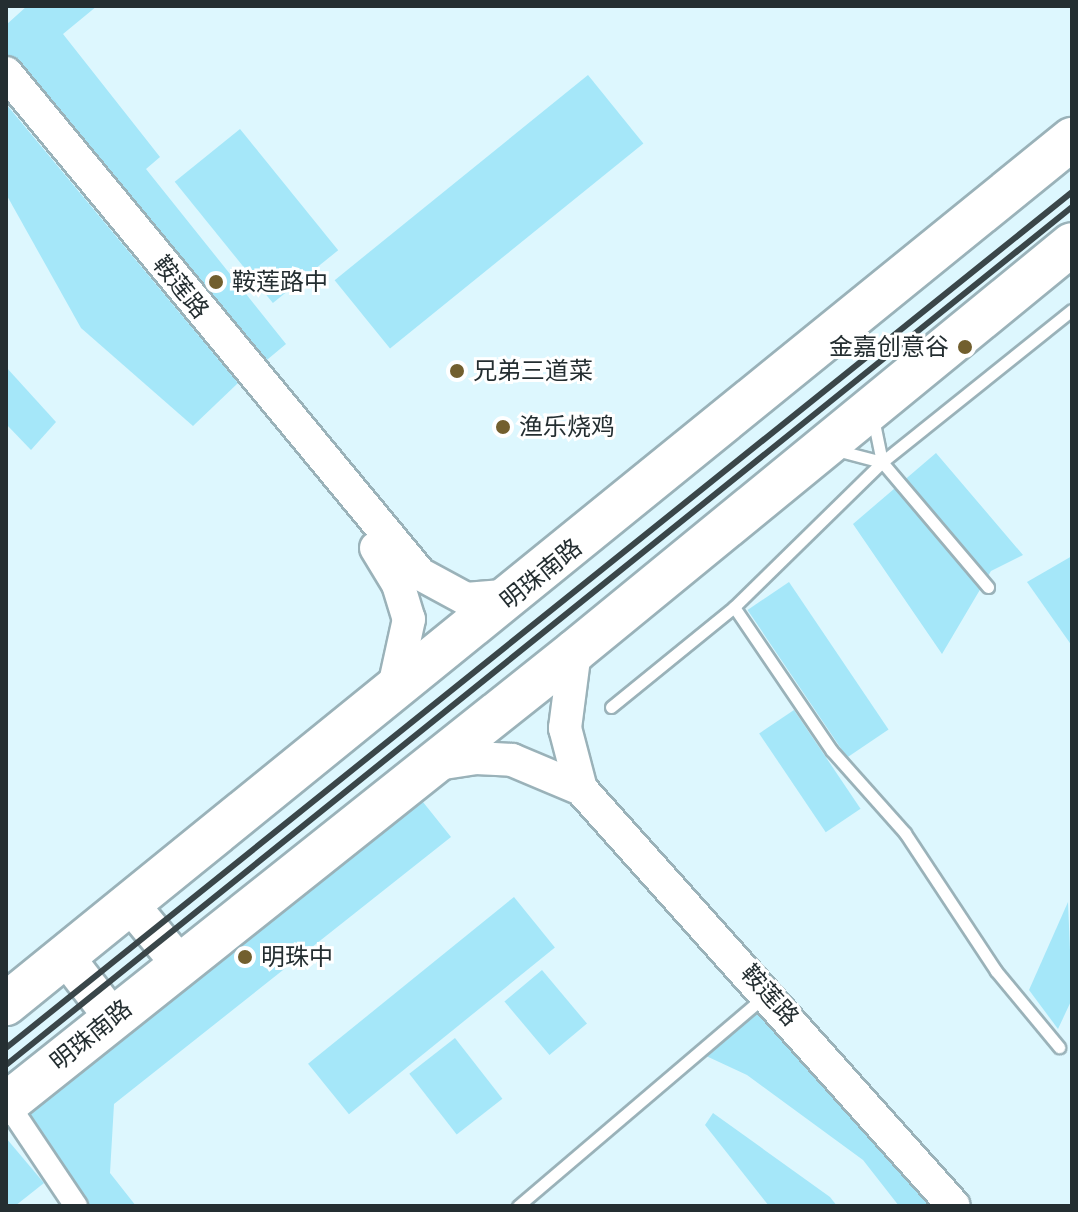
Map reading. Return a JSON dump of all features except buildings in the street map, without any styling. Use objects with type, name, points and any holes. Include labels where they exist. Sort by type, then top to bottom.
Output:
[{"type":"highway","name":"明珠南路","points":[[6,1004],[516,594],[1072,139]]},
{"type":"highway","name":"明珠南路","points":[[6,1103],[575,651],[1072,244]]},
{"type":"main road","points":[[130,904],[179,963]]},
{"type":"main road","points":[[65,956],[113,1018]]},
{"type":"street","name":"鞍莲路","points":[[6,73],[351,507]]},
{"type":"street","name":"鞍莲路","points":[[6,101],[351,507]]},
{"type":"street","points":[[351,507],[420,574],[447,593],[466,599],[516,594]]},
{"type":"street","points":[[351,507],[398,584],[409,619],[393,692]]},
{"type":"street","points":[[575,651],[565,738],[581,789]]},
{"type":"street","points":[[430,766],[476,758],[512,760],[581,789]]},
{"type":"street","name":"鞍莲路","points":[[581,789],[769,993],[954,1206]]},
{"type":"street","points":[[6,1103],[76,1206]]},
{"type":"lane","points":[[611,707],[734,607],[882,462],[1072,310]]},
{"type":"lane","points":[[871,410],[882,462],[988,587]]},
{"type":"lane","points":[[825,447],[882,462]]},
{"type":"lane","points":[[734,607],[832,751],[905,833],[996,971],[1059,1047]]},
{"type":"lane","points":[[518,1206],[769,993]]},
{"type":"shaded area","points":[[27,6],[97,6],[63,34],[160,157],[146,169],[286,344],[256,369],[6,59],[6,25]]},
{"type":"shaded area","points":[[588,75],[643,143],[390,349],[335,280]]},
{"type":"shaded area","points":[[6,104],[238,383],[193,426],[81,328],[6,194]]},
{"type":"shaded area","points":[[240,129],[338,250],[273,303],[175,182]]},
{"type":"shaded area","points":[[6,367],[56,422],[31,450],[6,424]]},
{"type":"shaded area","points":[[936,453],[1023,555],[991,571],[942,654],[853,524]]},
{"type":"shaded area","points":[[1072,556],[1072,646],[1027,582]]},
{"type":"shaded area","points":[[789,582],[889,730],[847,758],[748,610]]},
{"type":"shaded area","points":[[794,710],[861,809],[826,832],[759,733]]},
{"type":"shaded area","points":[[419,797],[451,837],[114,1104],[110,1173],[136,1206],[88,1206],[23,1107]]},
{"type":"shaded area","points":[[514,897],[555,948],[349,1114],[308,1064]]},
{"type":"shaded area","points":[[1068,902],[1072,999],[1058,1029],[1029,990]]},
{"type":"shaded area","points":[[542,970],[587,1024],[549,1055],[504,1001]]},
{"type":"shaded area","points":[[769,1003],[946,1206],[899,1206],[863,1160],[747,1075],[704,1055]]},
{"type":"shaded area","points":[[455,1038],[502,1099],[457,1134],[409,1074]]},
{"type":"shaded area","points":[[713,1113],[830,1197],[837,1206],[769,1206],[705,1125]]},
{"type":"shaded area","points":[[6,1138],[44,1183],[15,1206],[6,1206]]},
{"type":"railway","points":[[6,1048],[1072,192]]},
{"type":"railway","points":[[6,1065],[1072,207]]},
{"type":"place","name":"鞍莲路中","points":[[216,282]]},
{"type":"place","name":"金嘉创意谷","points":[[965,347]]},
{"type":"place","name":"兄弟三道菜","points":[[457,371]]},
{"type":"place","name":"渔乐烧鸡","points":[[503,427]]},
{"type":"place","name":"明珠中","points":[[245,957]]}]
